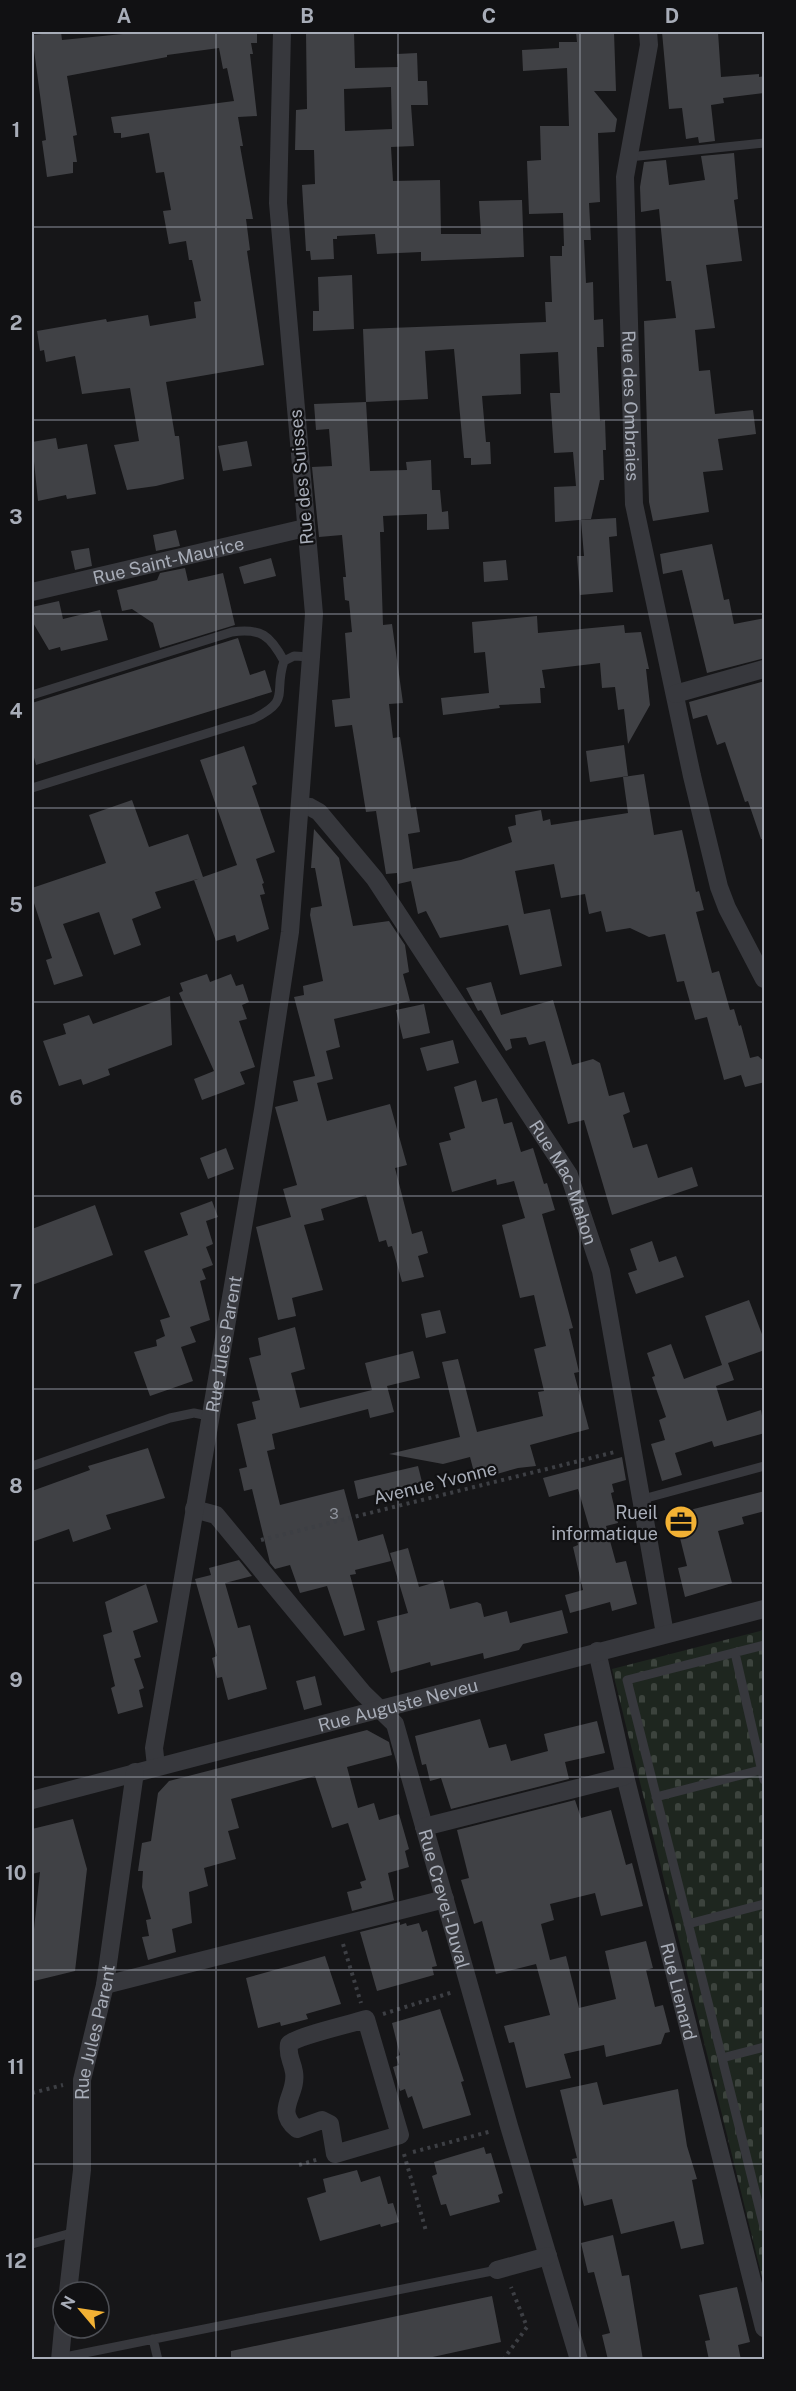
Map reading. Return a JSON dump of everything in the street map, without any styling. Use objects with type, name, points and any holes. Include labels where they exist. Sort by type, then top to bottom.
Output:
[{"type":"street","name":"Rue des Suisses","points":[[282,32],[278,203],[305,528],[315,614],[291,922]]},
{"type":"street","name":"Rue des Ombraies","points":[[648,32],[649,45],[625,177],[634,504],[692,776],[727,908],[765,979]]},
{"type":"street","name":"Rue Saint-Maurice","points":[[32,592],[305,528]]},
{"type":"street","points":[[675,694],[765,669]]},
{"type":"street","name":"Rue Mac-Mahon","points":[[300,806],[310,807],[319,812],[375,879],[568,1175],[601,1271],[666,1634]]},
{"type":"street","name":"Rue Jules Parent","points":[[156,1766],[154,1748],[263,1110],[291,922]]},
{"type":"street","name":"Rue Crevel-Duval","points":[[194,1509],[216,1515],[243,1544],[363,1693],[394,1724],[579,2360]]},
{"type":"street","name":"Rue Auguste Neveu","points":[[32,1800],[765,1609]]},
{"type":"street","name":"Rue Lienard","points":[[597,1651],[625,1776],[765,2328]]},
{"type":"street","name":"Rue Jules Parent","points":[[69,2280],[82,2170],[82,2080],[105,1984],[135,1772]]},
{"type":"street","points":[[424,1827],[625,1776]]},
{"type":"street","points":[[105,1984],[445,1899]]},
{"type":"street","points":[[366,2019],[400,2135],[335,2154],[330,2124],[321,2120],[297,2129],[288,2121],[286,2112],[294,2072],[287,2054],[288,2044],[295,2038],[313,2036],[366,2019]]},
{"type":"street","points":[[497,2270],[548,2256]]},
{"type":"street","points":[[60,2359],[62,2340]]},
{"type":"lane","points":[[629,157],[765,144]]},
{"type":"lane","points":[[32,695],[232,632],[253,629],[266,636],[284,661]]},
{"type":"lane","points":[[32,788],[262,715],[271,710],[281,698],[280,673],[284,661],[294,656],[311,657]]},
{"type":"lane","points":[[32,1466],[170,1418],[194,1413],[209,1416]]},
{"type":"lane","points":[[643,1499],[765,1466]]},
{"type":"lane","points":[[765,1645],[627,1680],[765,2227]]},
{"type":"lane","points":[[735,1653],[765,1780]]},
{"type":"lane","points":[[656,1797],[763,1769]]},
{"type":"lane","points":[[688,1924],[765,1904]]},
{"type":"lane","points":[[722,2058],[765,2048]]},
{"type":"lane","points":[[753,2183],[765,2181]]},
{"type":"lane","points":[[32,2244],[75,2232]]},
{"type":"lane","points":[[60,2359],[497,2270]]},
{"type":"lane","points":[[153,2339],[158,2360]]},
{"type":"path","name":"Avenue Yvonne","points":[[243,1544],[633,1447]]},
{"type":"path","points":[[337,1926],[366,2019],[428,2000]]},
{"type":"path","points":[[32,2093],[82,2080]]},
{"type":"path","points":[[426,2231],[404,2154],[467,2138]]},
{"type":"path","points":[[504,2360],[527,2327],[511,2287],[525,2262]]},
{"type":"green space","points":[[764,1630],[764,2285],[612,1669]]},
{"type":"building","points":[[61,32],[62,40],[143,32],[257,32],[257,43],[251,43],[253,54],[250,54],[257,116],[238,117],[243,146],[240,146],[253,219],[246,219],[250,250],[247,251],[264,365],[166,382],[175,436],[179,436],[184,479],[156,486],[127,490],[114,445],[139,441],[130,388],[82,394],[75,356],[46,362],[44,350],[40,351],[37,331],[106,319],[107,322],[148,315],[150,326],[196,318],[194,302],[201,301],[192,260],[189,260],[186,241],[169,244],[163,211],[171,210],[164,172],[156,173],[149,133],[121,138],[121,133],[114,133],[111,117],[234,101],[227,68],[223,69],[219,48],[167,55],[167,57],[67,76],[77,135],[73,136],[77,162],[73,162],[73,173],[47,177],[42,141],[46,140],[32,35]]},
{"type":"building","points":[[306,32],[354,32],[355,68],[398,67],[397,54],[417,53],[418,81],[427,81],[428,105],[411,105],[414,146],[391,147],[393,181],[440,180],[441,234],[481,234],[479,201],[522,200],[524,257],[421,261],[421,252],[377,254],[375,234],[337,236],[337,239],[333,239],[334,259],[311,260],[310,251],[306,251],[302,185],[315,184],[314,150],[295,150],[296,110],[307,109]],"holes":[[[391,87],[392,129],[345,131],[344,89]]]},
{"type":"building","points":[[576,32],[614,32],[616,91],[594,91],[617,119],[615,132],[598,133],[600,202],[589,203],[591,240],[584,240],[586,283],[593,282],[594,320],[603,319],[604,347],[597,347],[600,421],[605,420],[604,480],[600,480],[591,519],[555,522],[554,487],[576,486],[573,452],[554,453],[550,393],[560,393],[558,352],[520,354],[521,394],[482,396],[486,442],[490,442],[491,464],[471,465],[471,458],[464,458],[454,349],[425,351],[428,399],[366,402],[363,329],[546,322],[545,302],[552,302],[550,256],[562,256],[563,213],[529,214],[527,161],[541,160],[540,126],[569,126],[567,68],[523,71],[522,50],[559,48],[559,42],[577,42]]},
{"type":"building","points":[[662,32],[718,32],[721,77],[759,74],[759,77],[765,76],[765,93],[723,98],[724,103],[711,105],[715,141],[699,143],[698,137],[686,139],[682,108],[669,109]]},
{"type":"building","points":[[734,153],[738,199],[734,200],[742,261],[706,265],[715,328],[695,330],[699,371],[710,370],[715,414],[753,410],[756,434],[718,439],[723,470],[703,472],[709,512],[653,521],[649,502],[644,321],[676,318],[671,281],[666,281],[659,209],[641,212],[640,187],[644,162],[666,160],[669,185],[705,180],[701,156]]},
{"type":"building","points":[[352,275],[354,329],[313,331],[313,311],[319,311],[318,277]]},
{"type":"building","points":[[366,402],[370,471],[407,470],[406,462],[431,460],[432,490],[440,490],[442,512],[448,511],[449,529],[427,530],[427,514],[383,516],[384,532],[380,532],[383,625],[392,624],[403,703],[389,704],[393,738],[400,737],[411,808],[416,807],[420,832],[408,834],[413,869],[461,860],[512,842],[508,827],[516,825],[515,815],[541,810],[543,821],[550,819],[551,825],[628,813],[623,777],[644,774],[654,835],[682,830],[696,892],[699,891],[704,910],[696,912],[712,973],[719,971],[730,1010],[734,1009],[739,1026],[741,1025],[750,1058],[758,1056],[765,1062],[765,1082],[745,1087],[741,1075],[724,1080],[707,1017],[695,1020],[684,981],[677,982],[665,934],[649,937],[630,928],[606,932],[601,911],[589,914],[585,894],[561,898],[554,864],[515,871],[524,914],[550,909],[562,966],[520,975],[508,925],[440,938],[426,911],[418,914],[411,881],[398,884],[397,873],[386,874],[376,811],[366,812],[352,725],[335,727],[332,700],[350,698],[345,633],[352,632],[349,601],[345,600],[343,577],[346,577],[342,535],[319,537],[312,467],[332,466],[329,429],[316,430],[314,404]]},
{"type":"building","points":[[56,438],[58,449],[87,444],[96,494],[67,499],[66,495],[38,501],[32,442]]},
{"type":"building","points":[[247,441],[252,466],[223,471],[218,446]]},
{"type":"building","points":[[616,518],[617,536],[609,537],[613,592],[580,595],[577,556],[584,556],[581,520]]},
{"type":"building","points":[[176,530],[180,546],[156,551],[153,535]]},
{"type":"building","points":[[712,544],[724,600],[729,599],[734,624],[765,618],[765,658],[707,673],[682,570],[663,574],[660,554]]},
{"type":"building","points":[[89,548],[92,566],[75,570],[71,551]]},
{"type":"building","points":[[271,558],[276,576],[244,584],[239,567]]},
{"type":"building","points":[[506,560],[508,580],[484,582],[483,562]]},
{"type":"building","points":[[185,568],[188,581],[223,573],[235,625],[160,648],[153,623],[132,609],[122,611],[117,590],[157,580],[160,573]]},
{"type":"building","points":[[59,601],[63,619],[100,610],[108,640],[61,651],[60,647],[49,650],[32,621],[32,607]]},
{"type":"building","points":[[537,616],[538,633],[624,625],[625,633],[641,632],[649,669],[646,669],[650,705],[628,744],[624,709],[618,710],[615,687],[602,688],[600,663],[542,670],[545,688],[540,688],[541,703],[499,705],[500,708],[443,715],[441,698],[489,693],[485,652],[474,653],[472,622]]},
{"type":"building","points":[[238,638],[250,675],[265,670],[272,692],[36,765],[32,750],[32,703]]},
{"type":"building","points":[[765,681],[765,839],[761,839],[748,801],[745,802],[725,742],[717,745],[707,715],[693,719],[689,702]]},
{"type":"building","points":[[624,745],[628,776],[590,782],[586,751]]},
{"type":"building","points":[[244,746],[257,784],[252,786],[275,852],[256,859],[264,883],[262,884],[265,894],[260,895],[269,929],[237,942],[235,935],[216,941],[194,880],[155,892],[161,908],[132,919],[141,945],[114,955],[99,912],[63,924],[83,976],[54,985],[46,960],[52,958],[32,897],[32,888],[106,863],[89,815],[132,800],[149,847],[188,834],[203,877],[237,865],[200,760]]},
{"type":"building","points":[[314,829],[339,858],[353,926],[389,921],[405,945],[409,972],[403,974],[410,1001],[334,1019],[340,1047],[326,1051],[333,1079],[317,1083],[327,1121],[390,1104],[407,1165],[395,1168],[412,1234],[422,1231],[428,1253],[418,1256],[424,1277],[402,1282],[392,1246],[388,1247],[386,1240],[379,1242],[366,1195],[321,1209],[324,1220],[304,1225],[323,1290],[292,1298],[296,1316],[278,1320],[256,1227],[291,1217],[283,1189],[297,1185],[275,1107],[298,1101],[293,1081],[315,1076],[294,997],[304,995],[303,986],[323,981],[310,915],[311,908],[322,906],[315,868],[311,868]]},
{"type":"building","points":[[207,974],[210,982],[231,974],[236,986],[243,984],[249,1002],[242,1005],[247,1019],[239,1021],[255,1067],[240,1072],[245,1084],[202,1100],[194,1079],[214,1071],[179,993],[183,991],[180,983]]},
{"type":"building","points":[[491,982],[501,1015],[553,1000],[572,1065],[593,1059],[600,1063],[609,1096],[624,1092],[630,1112],[623,1115],[633,1148],[647,1144],[658,1178],[692,1167],[698,1186],[612,1215],[584,1120],[568,1124],[545,1041],[529,1045],[526,1037],[510,1039],[512,1048],[506,1051],[481,1010],[478,1011],[466,988]]},
{"type":"building","points":[[170,996],[172,1045],[108,1069],[110,1075],[83,1085],[81,1079],[59,1086],[43,1041],[66,1034],[63,1024],[89,1015],[93,1024]]},
{"type":"building","points":[[424,1004],[430,1033],[403,1039],[396,1010]]},
{"type":"building","points":[[453,1040],[459,1063],[427,1071],[420,1048]]},
{"type":"building","points":[[476,1080],[482,1102],[497,1098],[504,1124],[512,1122],[521,1152],[533,1148],[544,1184],[547,1183],[555,1210],[542,1214],[573,1328],[569,1329],[579,1372],[574,1373],[589,1429],[530,1445],[536,1466],[518,1468],[476,1480],[470,1457],[443,1464],[389,1454],[460,1437],[442,1362],[458,1359],[477,1432],[543,1416],[538,1392],[544,1391],[534,1349],[546,1346],[534,1295],[520,1298],[502,1225],[525,1218],[514,1181],[497,1185],[496,1179],[452,1192],[439,1143],[451,1140],[449,1133],[465,1128],[454,1087]]},
{"type":"building","points":[[226,1148],[234,1169],[208,1179],[200,1158]]},
{"type":"building","points":[[212,1201],[218,1217],[206,1221],[213,1244],[206,1247],[213,1265],[202,1269],[206,1279],[200,1281],[210,1320],[190,1327],[196,1342],[181,1347],[193,1381],[150,1396],[134,1352],[157,1346],[156,1340],[165,1336],[160,1320],[170,1317],[144,1251],[188,1235],[180,1213]]},
{"type":"building","points":[[95,1205],[113,1255],[32,1285],[32,1229]]},
{"type":"building","points":[[652,1241],[659,1262],[676,1256],[684,1277],[636,1294],[628,1273],[637,1270],[630,1249]]},
{"type":"building","points":[[749,1300],[765,1342],[765,1350],[728,1363],[734,1380],[716,1386],[727,1421],[761,1410],[765,1433],[714,1447],[712,1441],[675,1453],[682,1475],[662,1481],[651,1444],[665,1440],[659,1420],[666,1417],[652,1377],[655,1376],[647,1353],[671,1344],[684,1379],[722,1365],[705,1316]]},
{"type":"building","points":[[440,1310],[446,1333],[426,1338],[421,1314]]},
{"type":"building","points":[[295,1327],[305,1369],[291,1373],[300,1408],[372,1390],[365,1363],[413,1351],[420,1378],[387,1386],[394,1412],[370,1418],[368,1409],[272,1434],[275,1449],[267,1451],[280,1505],[344,1489],[358,1541],[383,1534],[391,1561],[355,1570],[356,1574],[350,1575],[365,1630],[344,1636],[327,1586],[300,1593],[290,1565],[275,1569],[270,1563],[252,1489],[244,1491],[239,1469],[247,1467],[237,1424],[256,1419],[252,1402],[260,1400],[249,1358],[261,1355],[258,1338]]},
{"type":"building","points":[[148,1448],[165,1498],[106,1515],[111,1529],[73,1542],[69,1529],[32,1542],[32,1491],[90,1470],[88,1466]]},
{"type":"building","points":[[622,1457],[626,1480],[612,1484],[614,1492],[611,1493],[618,1523],[606,1526],[616,1563],[626,1561],[637,1604],[612,1611],[610,1602],[570,1613],[565,1595],[583,1590],[573,1547],[578,1545],[576,1534],[590,1530],[578,1489],[549,1497],[543,1478]]},
{"type":"building","points":[[418,1466],[422,1482],[358,1499],[354,1481]]},
{"type":"building","points":[[765,1491],[765,1511],[742,1517],[744,1524],[718,1531],[732,1583],[685,1597],[678,1568],[687,1566],[674,1514]]},
{"type":"building","points":[[408,1548],[419,1587],[443,1580],[450,1609],[477,1602],[481,1604],[484,1617],[507,1611],[510,1623],[562,1610],[568,1633],[523,1644],[519,1650],[484,1659],[483,1653],[431,1666],[430,1662],[391,1673],[377,1621],[408,1613],[390,1553]]},
{"type":"building","points":[[239,1560],[252,1576],[225,1583],[238,1628],[250,1625],[267,1689],[228,1700],[222,1677],[217,1678],[212,1658],[217,1656],[195,1579],[211,1575],[209,1568]]},
{"type":"building","points":[[146,1584],[158,1622],[133,1631],[141,1657],[134,1659],[144,1688],[139,1690],[143,1707],[118,1714],[111,1688],[115,1686],[103,1635],[112,1632],[105,1602]]},
{"type":"building","points":[[315,1676],[322,1705],[304,1710],[296,1681]]},
{"type":"building","points":[[480,1719],[489,1748],[506,1744],[511,1761],[548,1751],[544,1734],[597,1721],[605,1753],[565,1762],[569,1779],[451,1809],[441,1778],[430,1781],[426,1764],[422,1765],[415,1736]]},
{"type":"building","points":[[367,1730],[389,1742],[392,1755],[347,1767],[358,1808],[374,1803],[379,1820],[399,1814],[409,1849],[405,1851],[409,1867],[388,1873],[394,1900],[352,1911],[347,1892],[362,1888],[360,1882],[366,1880],[348,1823],[332,1828],[315,1776],[231,1799],[239,1828],[228,1831],[236,1859],[204,1868],[208,1886],[189,1892],[192,1923],[172,1929],[176,1952],[148,1960],[142,1937],[149,1936],[146,1920],[151,1919],[142,1887],[143,1871],[138,1871],[142,1843],[151,1841],[158,1793],[169,1781]]},
{"type":"building","points":[[575,1800],[581,1818],[611,1810],[626,1865],[632,1863],[643,1906],[601,1916],[595,1893],[550,1904],[554,1920],[541,1924],[550,1960],[566,1956],[579,2008],[616,1999],[605,1951],[646,1941],[653,1968],[646,1970],[655,2007],[663,2005],[670,2032],[665,2033],[661,2044],[606,2057],[604,2045],[564,2054],[571,2078],[526,2088],[514,2042],[509,2043],[504,2026],[550,2015],[536,1964],[496,1974],[482,1921],[474,1924],[461,1880],[469,1878],[457,1830]]},
{"type":"building","points":[[73,1819],[87,1869],[75,1971],[34,1981],[32,1948],[40,1872],[32,1874],[32,1829]]},
{"type":"building","points":[[400,1922],[400,1925],[406,1923],[407,1926],[419,1923],[422,1932],[427,1930],[437,1966],[432,1967],[434,1975],[377,1991],[360,1932]]},
{"type":"building","points":[[325,1956],[341,2004],[306,2014],[308,2019],[281,2026],[280,2022],[258,2028],[246,1978]]},
{"type":"building","points":[[440,2009],[464,2081],[461,2082],[471,2115],[423,2129],[412,2096],[408,2098],[405,2089],[400,2091],[393,2067],[399,2065],[396,2057],[400,2055],[392,2023]]},
{"type":"building","points":[[597,2082],[603,2105],[678,2089],[687,2146],[697,2179],[692,2180],[704,2244],[681,2249],[674,2221],[621,2234],[612,2199],[584,2206],[572,2159],[577,2158],[560,2090]]},
{"type":"building","points":[[484,2147],[486,2154],[491,2153],[503,2193],[498,2195],[500,2202],[450,2216],[446,2204],[441,2205],[432,2176],[437,2174],[434,2162]]},
{"type":"building","points":[[357,2170],[361,2182],[380,2176],[388,2204],[393,2203],[399,2222],[381,2227],[380,2224],[320,2241],[307,2198],[326,2192],[323,2179]]},
{"type":"building","points":[[613,2235],[622,2276],[629,2275],[643,2360],[608,2360],[602,2335],[610,2333],[594,2272],[588,2273],[581,2243]]},
{"type":"building","points":[[737,2287],[750,2342],[738,2345],[741,2360],[709,2360],[705,2341],[710,2340],[699,2295]]},
{"type":"building","points":[[492,2296],[501,2342],[419,2360],[231,2360],[231,2351]]},
{"type":"place","name":"Rueil informatique","points":[[681,1522]]}]
